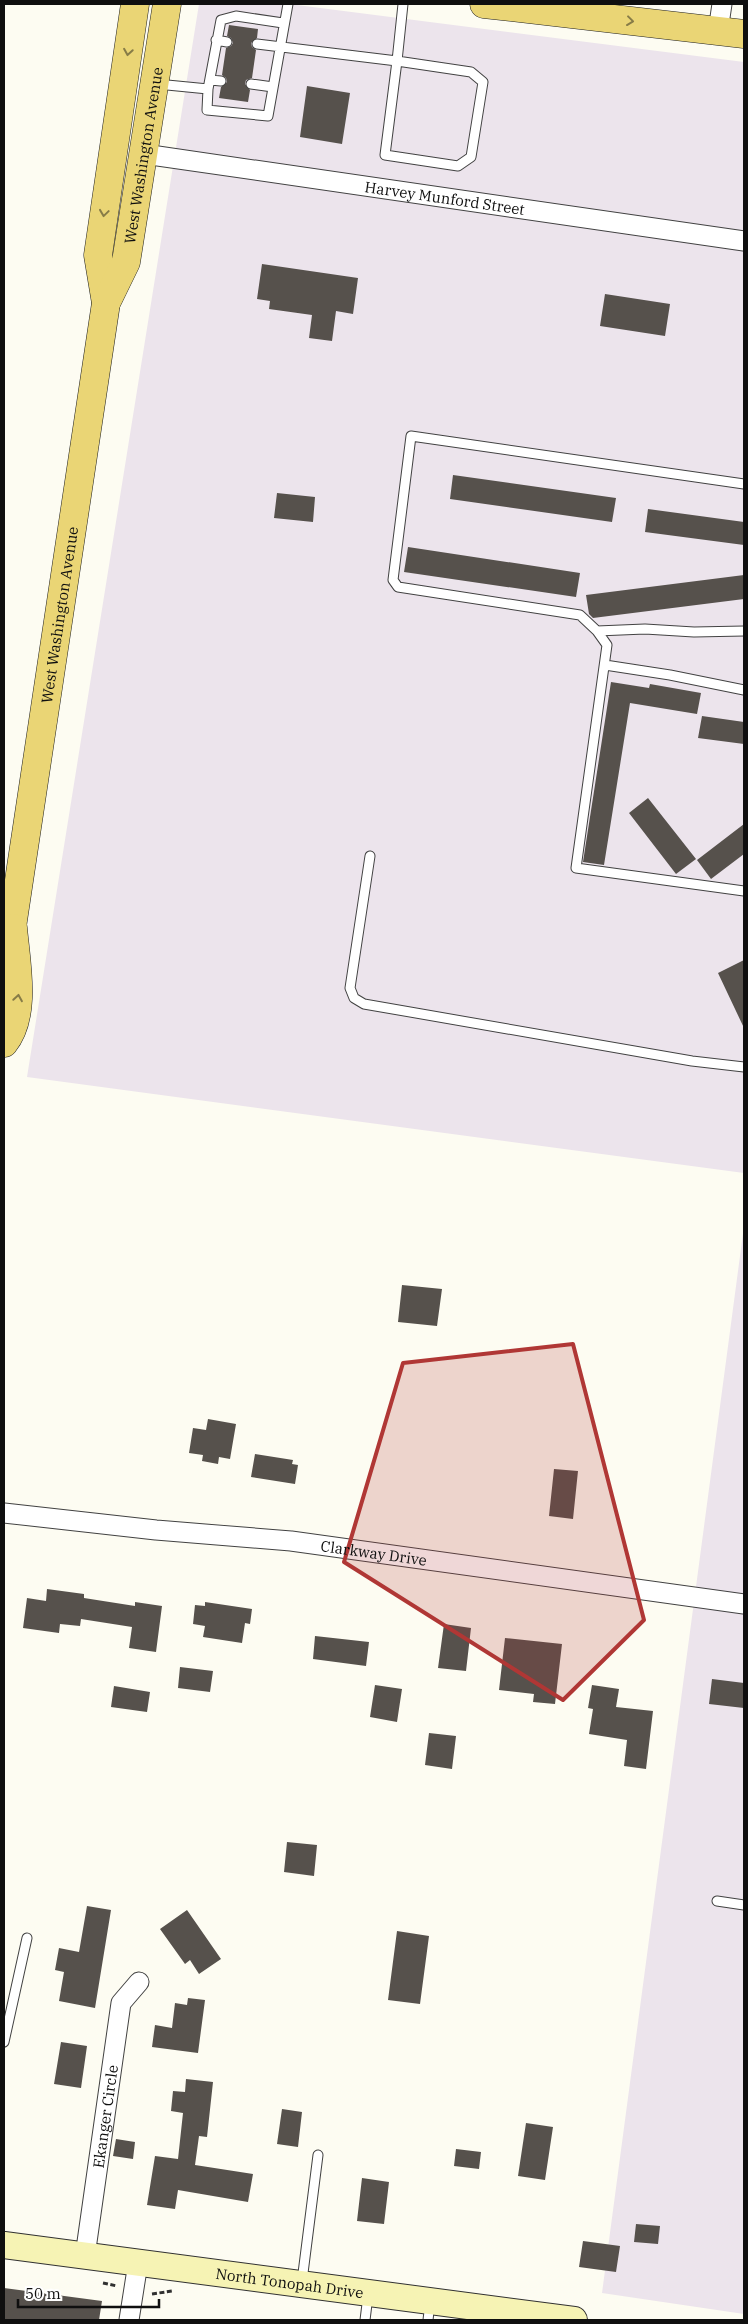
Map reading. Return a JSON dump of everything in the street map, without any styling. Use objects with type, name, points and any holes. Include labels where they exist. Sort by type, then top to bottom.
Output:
[{"type":"main road","name":"West Washington Avenue","points":[[106,303],[98,255],[135,4]]},
{"type":"main road","name":"West Washington Avenue","points":[[4,1043],[12,1034],[19,990],[8,939],[106,303],[126,262],[167,4]]},
{"type":"main road","points":[[484,4],[744,34]]},
{"type":"street","points":[[718,31],[722,4]]},
{"type":"street","name":"Harvey Munford Street","points":[[144,154],[744,241]]},
{"type":"street","name":"Clarkway Drive","points":[[4,1513],[156,1530],[291,1541],[744,1604]]},
{"type":"street","name":"Ekanger Circle","points":[[85,2256],[121,2003],[139,1982]]},
{"type":"street","name":"North Tonopah Drive","points":[[4,2245],[368,2293],[429,2311],[574,2320]]},
{"type":"street","points":[[129,2320],[138,2263]]},
{"type":"lane","points":[[283,24],[236,16],[221,20],[209,84],[207,110],[268,116],[288,4]]},
{"type":"lane","points":[[256,44],[280,48],[397,62],[471,72],[482,82],[471,157],[458,166],[385,155],[397,62],[403,4]]},
{"type":"lane","points":[[216,40],[227,42]]},
{"type":"lane","points":[[154,84],[209,84],[222,81]]},
{"type":"lane","points":[[251,84],[273,87]]},
{"type":"lane","points":[[744,484],[411,436],[393,580],[398,587],[580,615],[598,631],[607,645],[576,868],[744,891]]},
{"type":"lane","points":[[598,631],[645,629],[694,632],[744,631]]},
{"type":"lane","points":[[605,665],[670,675],[744,690]]},
{"type":"lane","points":[[370,856],[350,988],[354,998],[364,1004],[692,1061],[744,1067]]},
{"type":"lane","points":[[718,1901],[744,1905]]},
{"type":"lane","points":[[4,2042],[27,1938]]},
{"type":"lane","points":[[302,2284],[318,2155]]},
{"type":"lane","points":[[365,2320],[368,2293]]},
{"type":"highlighted area","points":[[573,1344],[644,1620],[563,1700],[344,1562],[403,1363]]},
{"type":"shaded area","points":[[199,4],[289,4],[744,62],[744,1173],[27,1077]]},
{"type":"shaded area","points":[[744,1226],[744,2314],[602,2293]]},
{"type":"building","points":[[229,25],[258,29],[257,38],[251,43],[252,47],[256,50],[252,78],[246,80],[245,84],[250,90],[248,102],[219,98],[221,87],[227,82],[226,78],[222,75],[226,48],[233,43],[231,38],[227,36]]},
{"type":"building","points":[[307,86],[350,93],[342,144],[300,137]]},
{"type":"building","points":[[262,264],[358,278],[353,314],[336,311],[332,341],[309,338],[312,315],[269,309],[270,301],[257,299]]},
{"type":"building","points":[[605,294],[670,304],[665,336],[600,326]]},
{"type":"building","points":[[453,475],[616,498],[612,522],[450,499]]},
{"type":"building","points":[[277,493],[315,497],[313,522],[274,518]]},
{"type":"building","points":[[648,509],[744,522],[744,545],[645,532]]},
{"type":"building","points":[[408,547],[580,573],[576,597],[404,572]]},
{"type":"building","points":[[744,575],[744,599],[593,618],[589,614],[586,595]]},
{"type":"building","points":[[611,682],[649,688],[650,684],[701,693],[697,714],[630,703],[604,865],[583,862]]},
{"type":"building","points":[[702,716],[744,722],[744,744],[698,738]]},
{"type":"building","points":[[648,798],[696,859],[676,874],[629,813]]},
{"type":"building","points":[[744,824],[744,854],[711,879],[697,860]]},
{"type":"building","points":[[744,960],[744,1028],[718,973]]},
{"type":"building","points":[[402,1285],[442,1289],[437,1326],[398,1322]]},
{"type":"building","points":[[208,1419],[236,1424],[230,1459],[219,1457],[218,1464],[202,1461],[203,1455],[189,1453],[193,1428],[206,1430]]},
{"type":"building","points":[[255,1454],[293,1460],[292,1464],[298,1465],[295,1484],[251,1477]]},
{"type":"building","points":[[554,1469],[578,1471],[573,1519],[549,1516]]},
{"type":"building","points":[[47,1589],[84,1594],[84,1598],[135,1606],[135,1602],[162,1606],[156,1652],[129,1648],[132,1627],[81,1619],[80,1626],[60,1624],[59,1633],[23,1628],[27,1598],[46,1601]]},
{"type":"building","points":[[205,1602],[252,1609],[250,1624],[245,1623],[242,1643],[203,1637],[205,1626],[193,1624],[195,1605],[205,1606]]},
{"type":"building","points":[[444,1624],[471,1628],[466,1671],[438,1668]]},
{"type":"building","points":[[315,1636],[369,1642],[366,1666],[313,1659]]},
{"type":"building","points":[[505,1638],[562,1644],[555,1704],[533,1702],[534,1694],[499,1690]]},
{"type":"building","points":[[180,1667],[213,1671],[210,1692],[178,1688]]},
{"type":"building","points":[[712,1679],[744,1683],[744,1708],[709,1704]]},
{"type":"building","points":[[375,1685],[402,1689],[397,1722],[370,1717]]},
{"type":"building","points":[[592,1685],[619,1689],[616,1707],[653,1711],[646,1769],[624,1766],[627,1740],[589,1734],[593,1709],[588,1708]]},
{"type":"building","points":[[114,1686],[150,1692],[147,1712],[111,1707]]},
{"type":"building","points":[[429,1733],[456,1736],[452,1769],[425,1765]]},
{"type":"building","points":[[287,1842],[317,1845],[314,1876],[284,1872]]},
{"type":"building","points":[[87,1906],[111,1910],[95,2008],[59,2001],[64,1972],[55,1970],[59,1948],[79,1952]]},
{"type":"building","points":[[187,1910],[221,1959],[199,1974],[190,1960],[185,1964],[160,1929]]},
{"type":"building","points":[[397,1931],[429,1936],[420,2004],[388,2000]]},
{"type":"building","points":[[188,1998],[205,2000],[198,2053],[152,2047],[155,2025],[172,2028],[175,2003],[187,2005]]},
{"type":"building","points":[[61,2042],[87,2046],[81,2088],[54,2084]]},
{"type":"building","points":[[186,2079],[213,2082],[207,2137],[199,2136],[195,2165],[253,2174],[248,2202],[178,2190],[175,2209],[147,2205],[155,2156],[178,2159],[183,2113],[171,2111],[173,2091],[185,2092]]},
{"type":"building","points":[[282,2109],[302,2112],[298,2147],[277,2144]]},
{"type":"building","points":[[526,2123],[553,2127],[545,2180],[518,2176]]},
{"type":"building","points":[[116,2139],[135,2142],[133,2159],[113,2156]]},
{"type":"building","points":[[456,2149],[481,2152],[479,2169],[454,2166]]},
{"type":"building","points":[[362,2178],[389,2182],[384,2224],[357,2221]]},
{"type":"building","points":[[636,2224],[660,2226],[658,2244],[634,2242]]},
{"type":"building","points":[[583,2241],[620,2246],[616,2272],[579,2267]]},
{"type":"building","points":[[4,2288],[102,2301],[99,2320],[4,2320]]}]
